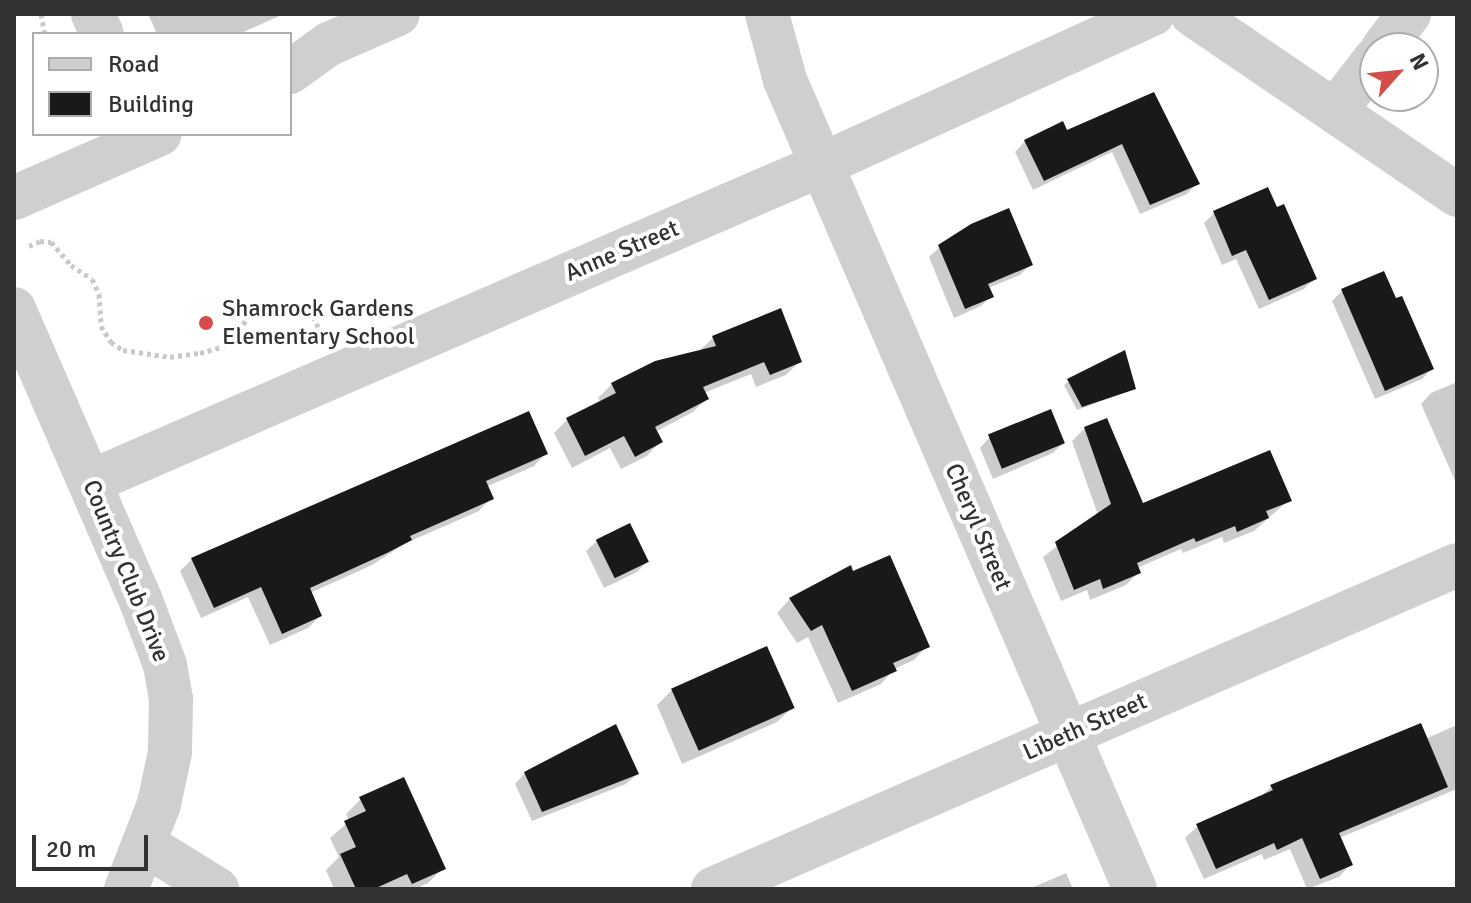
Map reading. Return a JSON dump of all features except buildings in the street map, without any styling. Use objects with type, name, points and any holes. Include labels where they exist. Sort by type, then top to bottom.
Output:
[{"type":"street","points":[[292,71],[329,44],[398,14]]},
{"type":"street","name":"Cheryl Street","points":[[767,14],[785,80],[1135,889]]},
{"type":"street","name":"Anne Street","points":[[90,482],[821,165],[1153,14]]},
{"type":"street","points":[[1192,14],[1457,195]]},
{"type":"street","points":[[1395,32],[1409,14]]},
{"type":"street","points":[[1335,111],[1359,80]]},
{"type":"street","points":[[14,198],[152,136]]},
{"type":"street","name":"Country Club Drive","points":[[14,309],[90,482],[165,665],[171,699],[170,752],[159,804],[126,889]]},
{"type":"street","name":"Libeth Street","points":[[713,889],[1457,565]]},
{"type":"street","points":[[144,844],[217,889]]},
{"type":"path","points":[[29,246],[40,241],[51,242],[71,265],[92,279],[99,294],[101,326],[111,342],[123,350],[170,357],[200,353],[224,346],[235,338],[248,316],[288,307],[304,308],[313,316],[322,335]]},
{"type":"place","name":"Shamrock Gardens Elementary School","points":[[206,323]]}]
